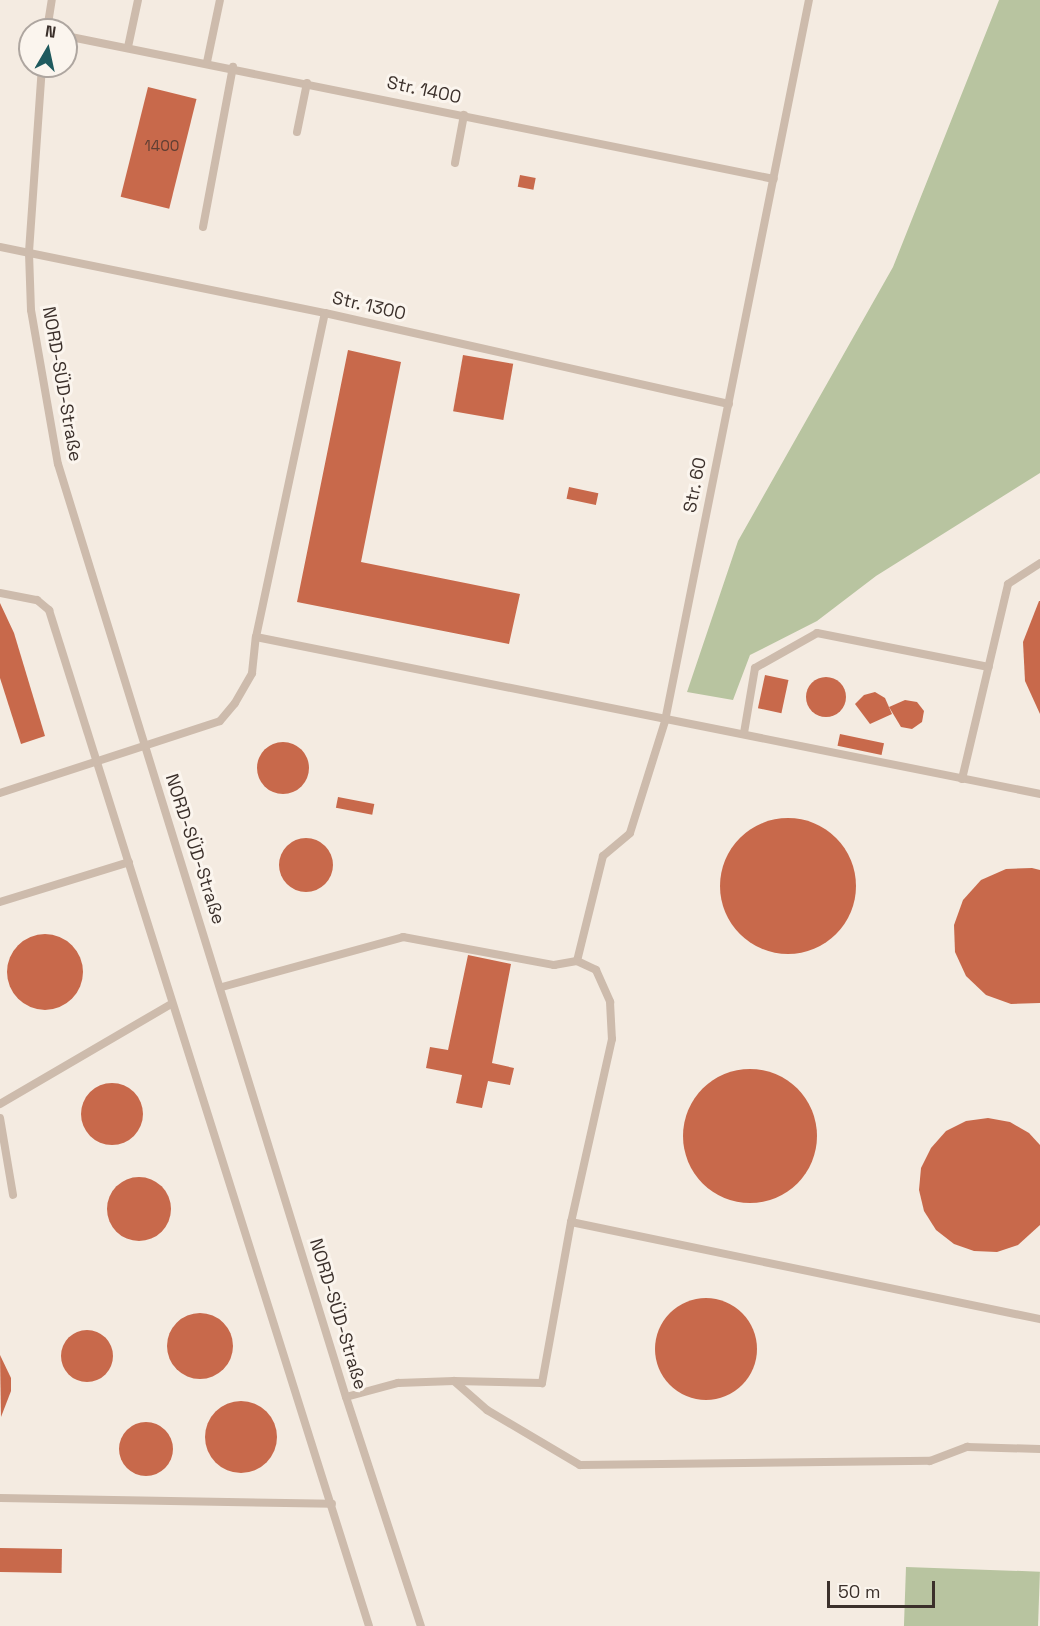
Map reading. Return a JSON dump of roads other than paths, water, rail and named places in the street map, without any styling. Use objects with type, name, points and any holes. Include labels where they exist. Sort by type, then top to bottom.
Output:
[{"type":"lane","points":[[49,18],[52,0]]},
{"type":"lane","points":[[128,47],[138,0]]},
{"type":"lane","points":[[207,62],[220,0]]},
{"type":"lane","name":"Str. 60","points":[[577,961],[603,856],[630,832],[664,721],[808,0]]},
{"type":"lane","name":"Str. 1400","points":[[78,38],[233,67],[774,179]]},
{"type":"lane","points":[[203,227],[233,67]]},
{"type":"lane","name":"NORD-SÜD-Straße","points":[[41,78],[29,253],[31,310],[58,464],[222,987],[346,1397],[421,1626]]},
{"type":"lane","points":[[297,132],[307,83]]},
{"type":"lane","points":[[455,163],[464,115]]},
{"type":"lane","name":"Str. 1300","points":[[0,247],[325,314],[729,404]]},
{"type":"lane","points":[[0,793],[220,721],[252,673],[256,638],[325,314]]},
{"type":"lane","points":[[962,779],[1008,584],[1040,563]]},
{"type":"lane","points":[[0,592],[37,600],[49,610],[129,862],[171,1004],[369,1626]]},
{"type":"lane","points":[[744,733],[755,668],[817,633],[989,667]]},
{"type":"lane","points":[[256,638],[664,721],[744,733],[1040,795]]},
{"type":"lane","points":[[0,902],[129,862]]},
{"type":"lane","points":[[222,987],[403,937],[554,965],[577,961],[596,970],[610,1002],[612,1039],[571,1222],[542,1383],[454,1381],[398,1383],[346,1397]]},
{"type":"lane","points":[[0,1104],[171,1004]]},
{"type":"lane","points":[[0,1118],[13,1195]]},
{"type":"lane","points":[[571,1222],[1040,1319]]},
{"type":"lane","points":[[454,1381],[487,1410],[580,1465],[930,1461],[967,1448],[1040,1449]]},
{"type":"lane","points":[[0,1498],[332,1504]]}]
